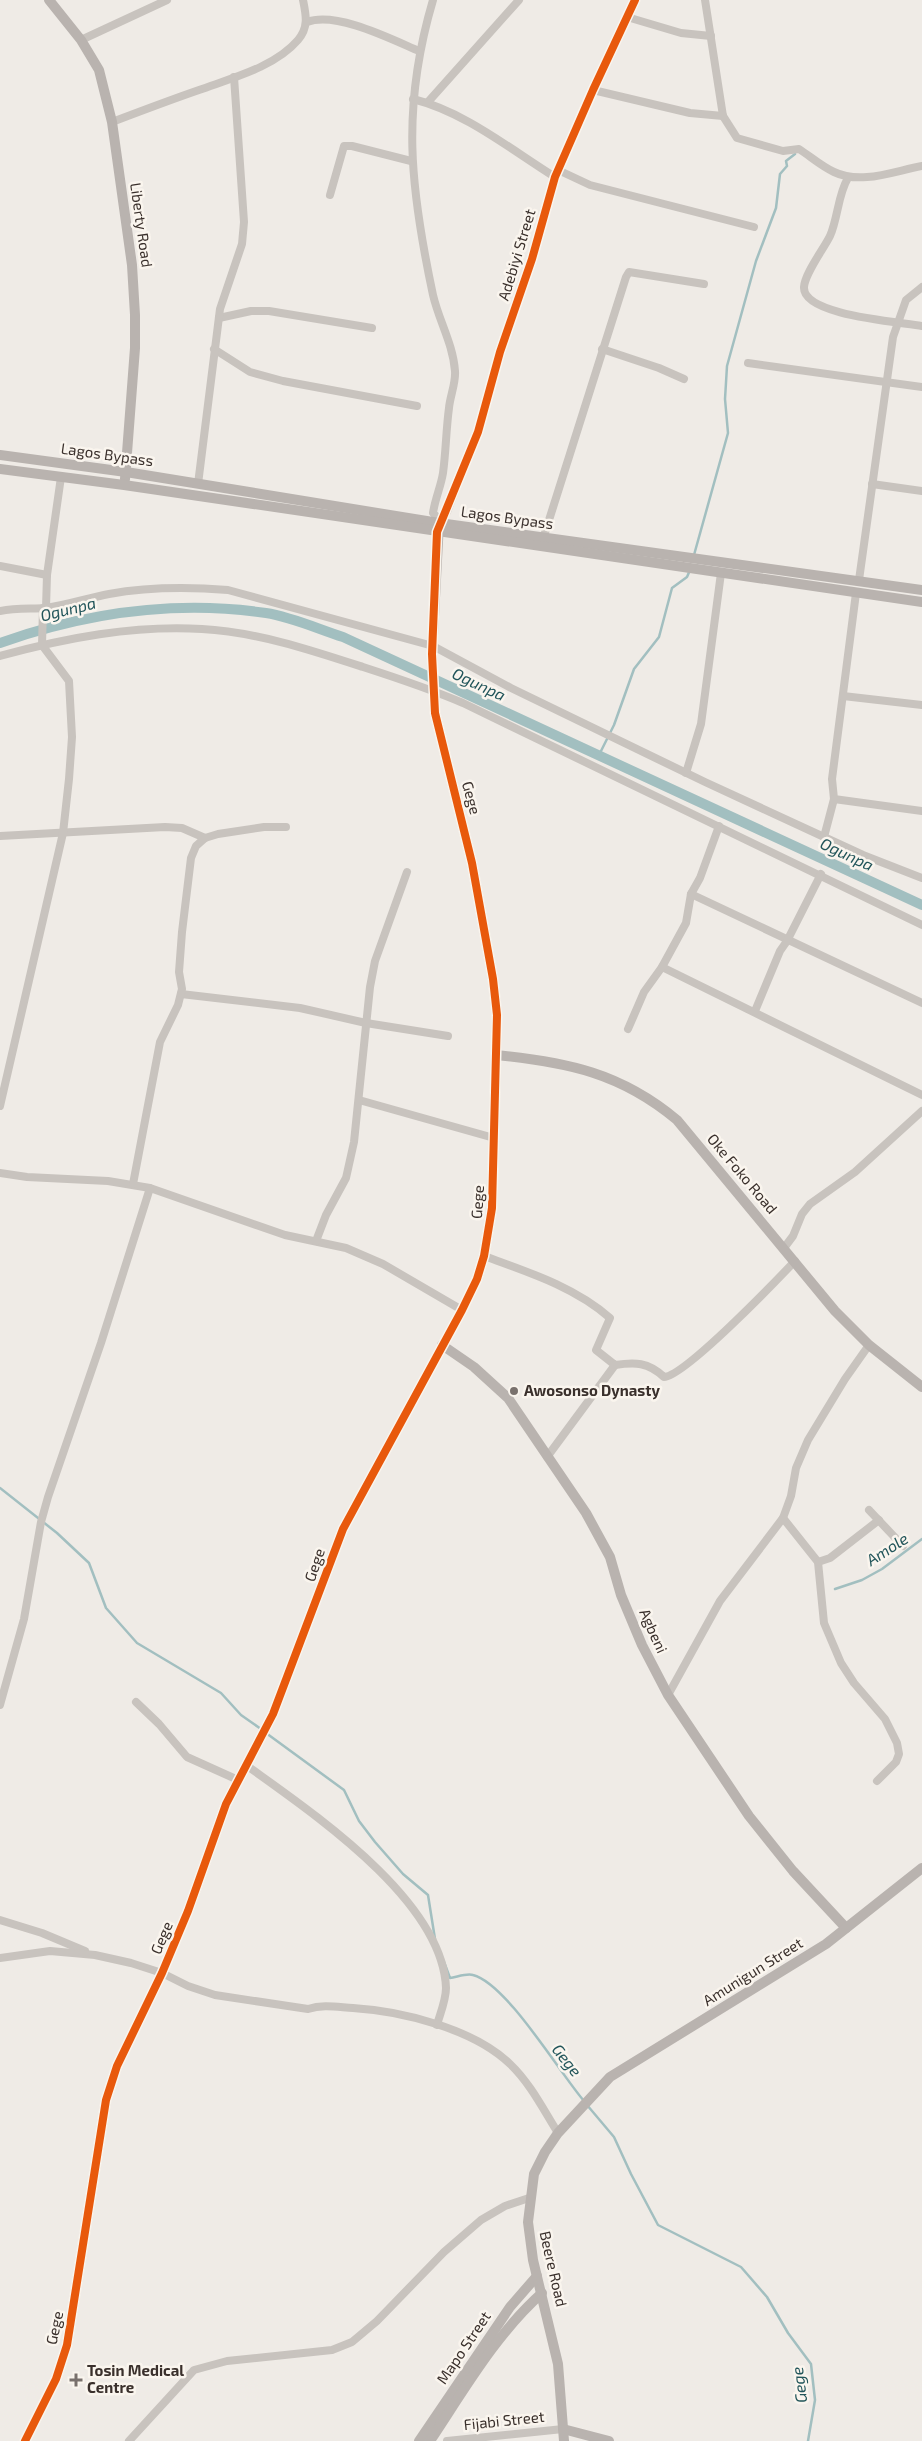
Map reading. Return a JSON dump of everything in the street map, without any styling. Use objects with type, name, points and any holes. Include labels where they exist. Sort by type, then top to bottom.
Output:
[{"type":"street","name":"Liberty Road","points":[[49,0],[81,40],[99,70],[112,122],[132,265],[135,315],[135,348],[124,485]]},
{"type":"street","points":[[81,40],[167,0]]},
{"type":"street","points":[[112,122],[254,69],[287,50],[299,40],[307,22],[303,0]]},
{"type":"street","points":[[433,0],[419,51],[413,98],[411,161],[414,198],[425,257],[435,305],[453,357],[455,374],[449,408],[443,474],[433,513],[439,525]]},
{"type":"street","points":[[428,102],[519,0]]},
{"type":"street","name":"Adebiyi Street","points":[[439,525],[478,432],[500,352],[532,260],[557,174],[593,90],[635,0]]},
{"type":"street","points":[[705,0],[723,116],[733,134],[742,141],[783,151],[799,149],[825,168],[848,178],[885,175],[922,166]]},
{"type":"street","points":[[627,17],[681,34],[710,36]]},
{"type":"street","points":[[307,22],[316,18],[340,22],[419,51]]},
{"type":"street","points":[[198,484],[219,318],[227,285],[242,244],[244,222],[234,77]]},
{"type":"street","points":[[593,90],[671,109],[723,116]]},
{"type":"street","points":[[413,98],[428,102],[467,121],[557,174],[590,185],[754,227]]},
{"type":"street","points":[[330,195],[344,146],[352,146],[411,161]]},
{"type":"street","points":[[848,178],[830,236],[804,288],[806,295],[814,304],[826,309],[873,320],[897,321],[922,326]]},
{"type":"street","points":[[543,539],[602,349],[629,272],[704,284]]},
{"type":"street","points":[[859,580],[897,321],[906,300],[922,287]]},
{"type":"street","points":[[219,318],[251,311],[269,311],[372,328]]},
{"type":"street","points":[[214,349],[250,372],[283,381],[417,406]]},
{"type":"street","points":[[602,349],[659,368],[684,379]]},
{"type":"street","points":[[748,363],[922,387]]},
{"type":"street","name":"Lagos Bypass","points":[[0,455],[126,472],[721,573],[922,602]]},
{"type":"street","name":"Lagos Bypass","points":[[0,470],[439,525],[859,580],[922,590]]},
{"type":"street","points":[[0,1106],[62,833],[72,737],[71,692],[67,675],[42,643],[47,575],[61,478]]},
{"type":"street","points":[[872,484],[922,491]]},
{"type":"street","name":"Gege","points":[[25,2441],[56,2379],[67,2345],[106,2100],[117,2066],[162,1973],[188,1910],[226,1804],[274,1714],[343,1529],[462,1310],[477,1278],[484,1256],[492,1208],[496,1055],[494,988],[472,863],[435,713],[432,650],[439,525]]},
{"type":"street","points":[[0,566],[47,575]]},
{"type":"street","points":[[686,773],[701,724],[721,573]]},
{"type":"street","points":[[0,611],[12,608],[44,608],[112,594],[188,588],[228,590],[432,650],[686,773],[824,837],[922,878]]},
{"type":"street","points":[[824,837],[834,800],[832,779],[856,593]]},
{"type":"street","points":[[0,656],[42,643],[103,634],[145,630],[200,629],[226,631],[263,638],[326,655],[433,688],[821,874],[922,925]]},
{"type":"street","points":[[843,696],[922,705]]},
{"type":"street","points":[[834,800],[922,811]]},
{"type":"street","points":[[628,1029],[644,992],[662,967],[686,923],[692,894],[700,878],[719,826]]},
{"type":"street","points":[[0,836],[164,827],[182,828],[206,838]]},
{"type":"street","points":[[133,1184],[160,1042],[178,1005],[181,994],[179,972],[182,932],[191,858],[196,846],[206,838],[240,830],[286,827]]},
{"type":"street","points":[[316,1241],[326,1215],[346,1178],[354,1142],[366,1023],[375,961],[407,872]]},
{"type":"street","points":[[755,1011],[780,951],[821,874]]},
{"type":"street","points":[[692,894],[787,941],[922,1003]]},
{"type":"street","points":[[662,967],[755,1011],[922,1095]]},
{"type":"street","points":[[181,994],[300,1008],[366,1023],[448,1036]]},
{"type":"street","name":"Oke Foko Road","points":[[496,1055],[540,1059],[594,1071],[622,1083],[658,1103],[677,1120],[835,1311],[869,1345],[922,1387]]},
{"type":"street","points":[[359,1100],[494,1138]]},
{"type":"street","points":[[784,1248],[793,1236],[802,1214],[810,1204],[855,1172],[922,1112]]},
{"type":"street","points":[[0,1173],[27,1177],[133,1184],[150,1188],[286,1235],[346,1248],[383,1264],[462,1310]]},
{"type":"street","points":[[0,1705],[24,1619],[41,1522],[48,1497],[101,1342],[150,1188]]},
{"type":"street","points":[[484,1256],[577,1294],[602,1310],[610,1318],[596,1350],[615,1365]]},
{"type":"street","points":[[547,1457],[615,1365],[635,1362],[659,1372],[664,1377],[672,1376],[762,1295],[795,1261]]},
{"type":"street","name":"Agbeni","points":[[442,1345],[474,1367],[508,1398],[586,1513],[610,1557],[628,1612],[642,1645],[668,1695],[749,1816],[793,1871],[846,1928]]},
{"type":"street","points":[[668,1695],[720,1601],[783,1518],[791,1496],[796,1468],[808,1440],[845,1379],[869,1345]]},
{"type":"street","points":[[869,1510],[902,1546]]},
{"type":"street","points":[[783,1518],[818,1562],[824,1623],[841,1663],[854,1682],[885,1719],[897,1743],[899,1754],[896,1762],[877,1781]]},
{"type":"street","points":[[818,1562],[830,1558],[879,1520]]},
{"type":"street","points":[[136,1702],[159,1724],[186,1757],[238,1780]]},
{"type":"street","points":[[246,1765],[349,1844],[400,1891],[417,1912],[434,1945],[444,1976],[446,1990],[436,2025]]},
{"type":"street","name":"Amunigun Street","points":[[595,2093],[610,2077],[632,2062],[751,1992],[846,1928],[922,1868]]},
{"type":"street","points":[[0,1920],[42,1933],[95,1956]]},
{"type":"street","points":[[0,1958],[50,1951],[95,1956],[162,1973],[188,1986],[215,1994],[308,2009],[320,2005],[379,2009],[406,2014],[482,2045],[509,2063],[524,2079],[558,2133]]},
{"type":"street","name":"Beere Road","points":[[564,2441],[558,2364],[537,2276],[528,2222],[530,2198],[534,2174],[558,2133],[595,2093]]},
{"type":"street","points":[[129,2441],[194,2370],[227,2361],[332,2350],[352,2342],[377,2321],[444,2252],[481,2220],[505,2206],[530,2198]]},
{"type":"street","name":"Mapo Street","points":[[419,2441],[510,2307],[537,2276]]},
{"type":"street","name":"Mapo Street","points":[[430,2441],[508,2328],[524,2309],[542,2293]]},
{"type":"street","points":[[563,2429],[609,2441]]},
{"type":"street","name":"Fijabi Street","points":[[447,2441],[563,2429]]},
{"type":"waterway","points":[[694,555],[728,433],[725,399],[727,366],[756,261],[776,208],[780,174],[787,166],[786,161],[795,154]]},
{"type":"waterway","points":[[599,755],[614,725],[634,669],[659,637],[672,588],[687,577],[690,570]]},
{"type":"waterway","name":"Ogunpa","points":[[0,643],[65,624],[131,612],[198,608],[232,609],[285,617],[343,637],[922,905]]},
{"type":"waterway","name":"Gege","points":[[0,1488],[57,1533],[89,1563],[106,1608],[137,1643],[221,1693],[241,1715],[261,1729]]},
{"type":"waterway","name":"Amole","points":[[835,1589],[862,1580],[882,1569],[922,1539]]},
{"type":"waterway","name":"Gege","points":[[266,1733],[344,1790],[359,1821],[375,1842],[403,1874],[428,1895],[435,1939]]},
{"type":"waterway","name":"Gege","points":[[444,1962],[450,1978],[473,1975],[487,1982],[501,1994],[532,2030],[584,2101]]},
{"type":"waterway","name":"Gege","points":[[587,2105],[614,2137],[658,2225],[741,2267],[767,2297],[788,2333],[811,2364],[815,2400],[808,2441]]},
{"type":"cycle path","points":[[25,2441],[56,2379],[67,2345],[106,2100],[117,2066],[162,1973],[188,1911],[226,1804],[273,1714],[343,1529],[462,1310],[477,1279],[484,1256],[492,1208],[497,1015],[493,979],[472,863],[435,713],[432,654],[437,532],[478,432],[500,352],[532,259],[555,177],[635,0]]},
{"type":"place","name":"Awosonso Dynasty","points":[[514,1391]]},
{"type":"place","name":"Tosin Medical Centre","points":[[76,2380]]}]
